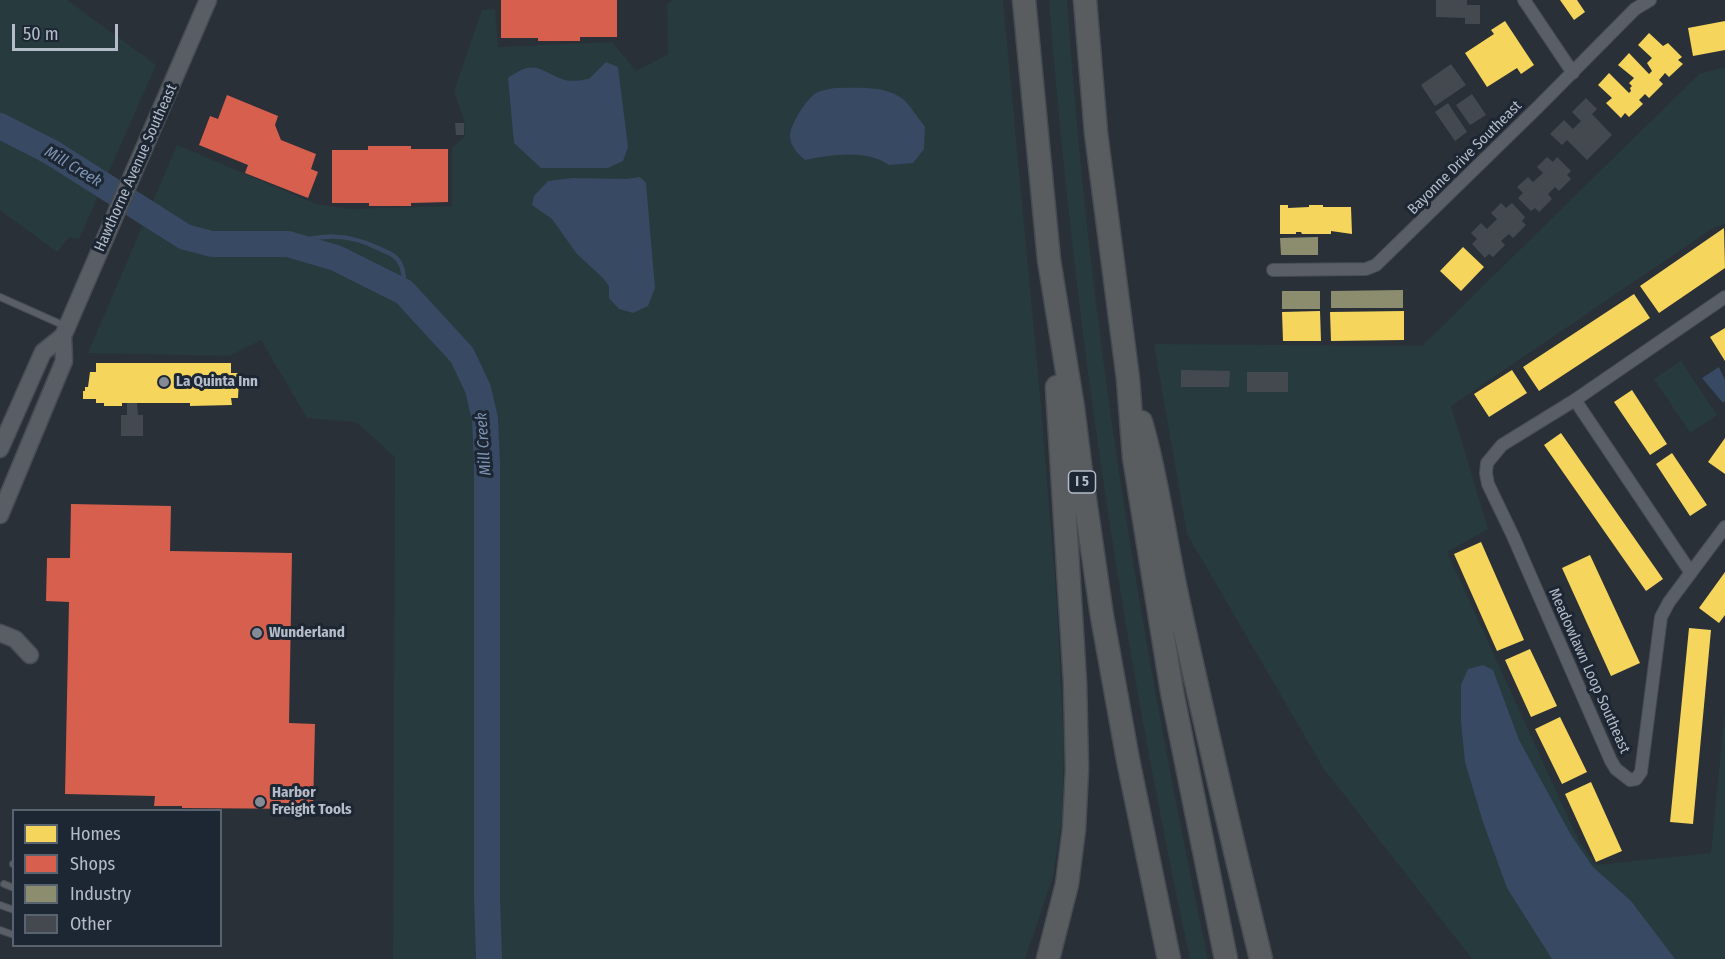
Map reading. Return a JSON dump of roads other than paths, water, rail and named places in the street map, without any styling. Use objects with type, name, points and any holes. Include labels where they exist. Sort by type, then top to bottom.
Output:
[{"type":"highway","name":"I 5","points":[[1024,0],[1049,260],[1073,408],[1102,616],[1128,760],[1169,959]]},
{"type":"highway","points":[[1085,0],[1096,133],[1128,379],[1134,458],[1172,692],[1226,959]]},
{"type":"highway","points":[[1048,959],[1067,884],[1074,830],[1077,769],[1075,671],[1049,260]]},
{"type":"highway","points":[[1128,379],[1150,453],[1172,574],[1261,959]]},
{"type":"main road","name":"Hawthorne Avenue Southeast","points":[[0,515],[64,361],[65,331],[208,0]]},
{"type":"main road","name":"Hawthorne Avenue Southeast","points":[[0,449],[43,352],[65,331]]},
{"type":"main road","points":[[0,633],[15,639],[30,654]]},
{"type":"street","points":[[1524,0],[1573,73]]},
{"type":"street","name":"Bayonne Drive Southeast","points":[[1273,270],[1366,269],[1376,265],[1573,73],[1635,9],[1650,0]]},
{"type":"street","name":"Meadowlawn Loop Southeast","points":[[1725,297],[1575,400],[1502,445],[1486,464],[1488,484],[1611,761],[1616,769],[1630,780],[1636,779],[1641,772],[1661,617],[1690,573],[1725,527]]},
{"type":"street","points":[[1575,400],[1690,573]]},
{"type":"lane","points":[[0,297],[65,331]]},
{"type":"lane","points":[[4,884],[12,887]]},
{"type":"water","points":[[606,62],[618,67],[628,147],[623,161],[608,168],[541,168],[514,143],[508,78],[531,67],[568,81],[577,81],[589,79]]},
{"type":"water","points":[[835,88],[880,90],[897,95],[904,100],[925,127],[924,149],[913,163],[889,165],[880,160],[859,155],[826,156],[805,160],[793,147],[790,137],[795,120],[812,96]]},
{"type":"water","points":[[640,177],[646,183],[655,288],[648,306],[633,313],[619,309],[609,298],[609,286],[603,278],[577,254],[552,219],[532,205],[534,196],[548,181],[572,178],[627,179]]},
{"type":"water","points":[[1719,367],[1725,380],[1725,401],[1723,403],[1702,378]]},
{"type":"water","points":[[1483,665],[1493,670],[1519,740],[1571,835],[1593,867],[1631,901],[1675,959],[1552,959],[1507,888],[1483,822],[1465,762],[1461,722],[1461,685],[1468,669]]},
{"type":"waterway","name":"Mill Creek","points":[[0,126],[51,152],[185,237],[212,244],[288,244],[336,258],[404,292],[462,355],[478,389],[485,419],[487,463],[489,959]]},
{"type":"waterway","points":[[288,244],[323,237],[344,237],[366,243],[391,254],[398,260],[403,273],[404,292]]},
{"type":"place","name":"La Quinta Inn","points":[[164,382]]},
{"type":"place","name":"Wunderland","points":[[257,633]]},
{"type":"place","name":"Harbor Freight Tools","points":[[260,802]]}]
